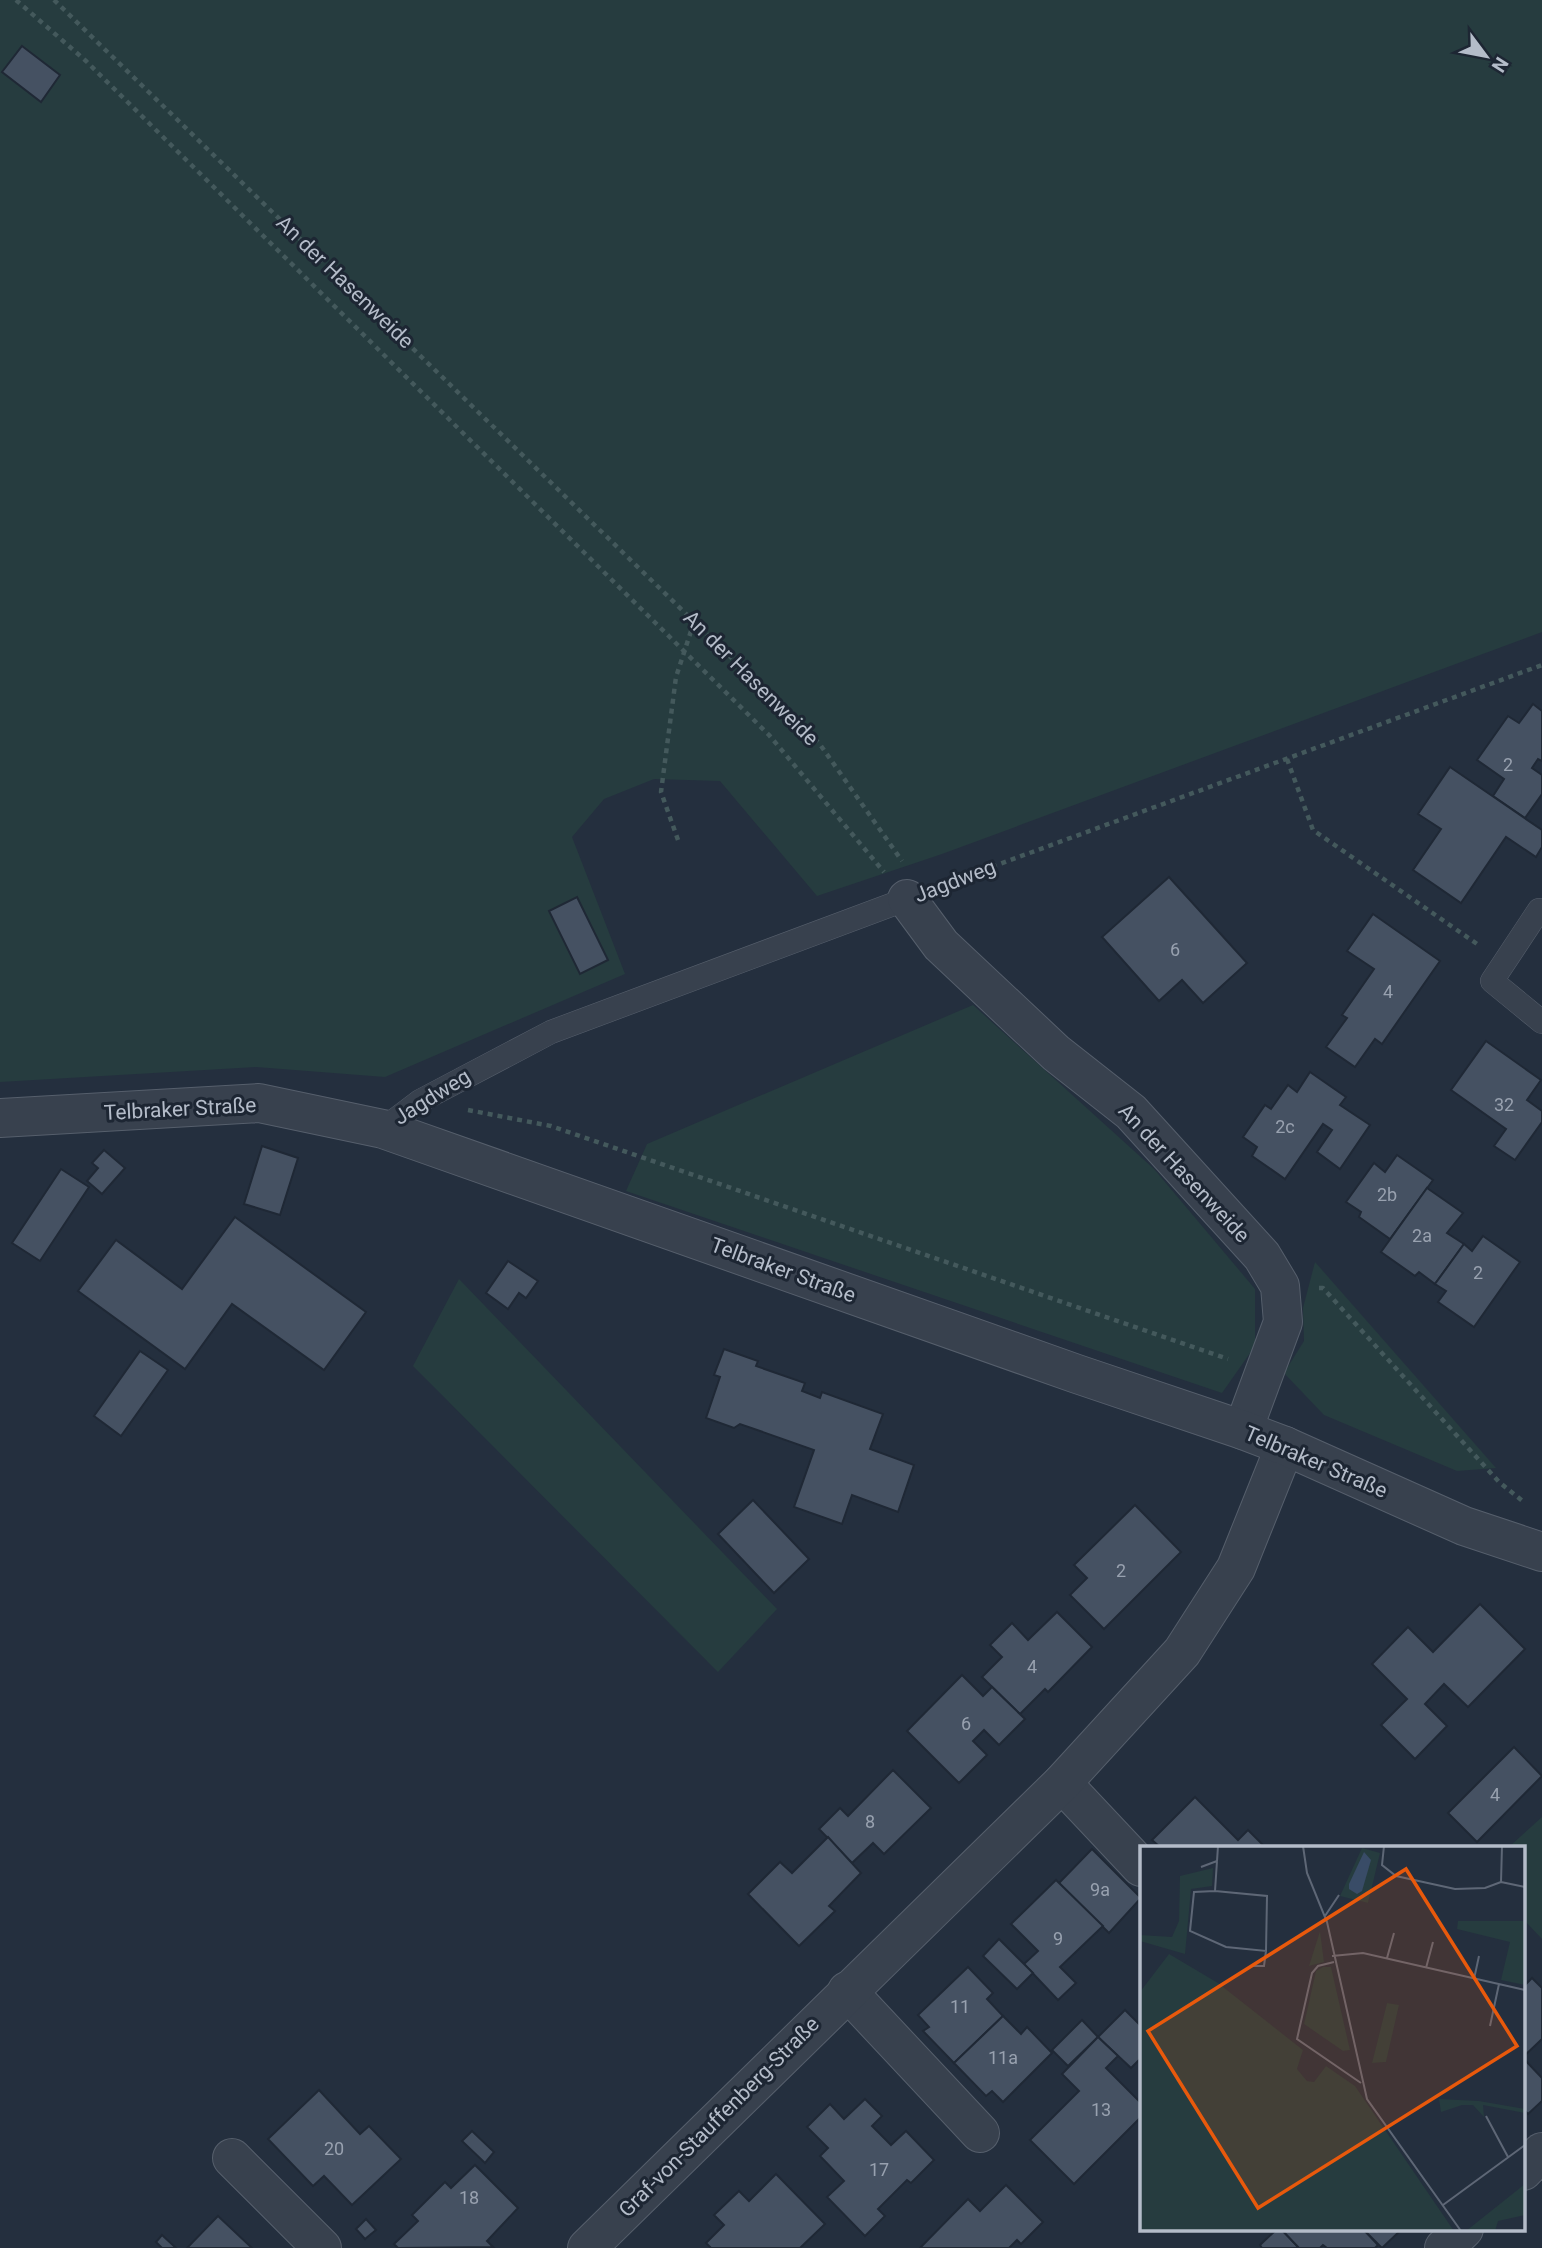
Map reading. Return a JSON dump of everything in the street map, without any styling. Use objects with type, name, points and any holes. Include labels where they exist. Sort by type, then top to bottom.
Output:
[{"type":"street","name":"An der Hasenweide","points":[[907,899],[941,945],[1056,1053],[1131,1112],[1262,1256],[1280,1286],[1283,1322],[1243,1430]]},
{"type":"street","name":"Telbraker Straße","points":[[0,1118],[259,1103],[383,1129],[1243,1430],[1465,1526],[1542,1552]]},
{"type":"street","name":"Graf-von-Stauffenberg-Straße","points":[[591,2247],[847,1991],[1062,1783],[1182,1652],[1236,1568],[1285,1446]]},
{"type":"street","points":[[1062,1783],[1140,1866]]},
{"type":"street","points":[[847,1991],[980,2133]]},
{"type":"street","points":[[1524,2170],[1542,2152]]},
{"type":"street","points":[[232,2158],[322,2248]]},
{"type":"street","points":[[1444,2248],[1463,2230]]},
{"type":"lane","name":"Jagdweg","points":[[383,1129],[421,1101],[551,1032],[907,899]]},
{"type":"lane","points":[[1539,909],[1492,981],[1542,1021]]},
{"type":"path","points":[[16,0],[86,61],[769,735],[907,899]]},
{"type":"path","name":"An der Hasenweide","points":[[54,0],[819,743],[914,877],[907,899]]},
{"type":"path","points":[[678,840],[661,792],[676,677],[694,622]]},
{"type":"path","name":"Jagdweg","points":[[907,899],[1542,665]]},
{"type":"path","points":[[1287,759],[1313,830],[1504,962]]},
{"type":"path","points":[[1280,1286],[1323,1288],[1477,1459],[1528,1506]]},
{"type":"green space","points":[[0,0],[1542,0],[1542,632],[942,854],[817,896],[720,781],[654,779],[604,799],[572,837],[625,974],[385,1077],[256,1067],[0,1082]]},
{"type":"green space","points":[[973,1005],[1154,1169],[1255,1289],[1255,1346],[1222,1393],[626,1191],[647,1144]]},
{"type":"green space","points":[[1315,1262],[1496,1468],[1457,1471],[1324,1415],[1284,1373],[1304,1341],[1303,1308]]},
{"type":"green space","points":[[459,1279],[777,1609],[718,1672],[413,1366]]},
{"type":"green space","points":[[1542,1817],[1542,1939],[1524,1920],[1524,1846],[1510,1846]]},
{"type":"building","points":[[22,46],[60,75],[41,102],[2,72]]},
{"type":"building","points":[[1533,704],[1542,711],[1542,761],[1538,759],[1532,768],[1542,775],[1542,794],[1525,818],[1493,796],[1504,779],[1477,760],[1508,716],[1519,723]]},
{"type":"building","points":[[1450,767],[1542,830],[1542,847],[1536,857],[1506,837],[1461,903],[1413,870],[1441,829],[1418,814]]},
{"type":"building","points":[[1169,877],[1247,963],[1203,1003],[1182,980],[1159,1001],[1102,937]]},
{"type":"building","points":[[577,897],[608,960],[580,974],[549,911]]},
{"type":"building","points":[[1373,914],[1440,961],[1382,1044],[1375,1039],[1355,1067],[1326,1047],[1347,1018],[1342,1015],[1374,969],[1347,951]]},
{"type":"building","points":[[1486,1041],[1541,1080],[1527,1100],[1542,1111],[1542,1122],[1515,1160],[1494,1146],[1506,1129],[1451,1090]]},
{"type":"building","points":[[1310,1072],[1346,1097],[1340,1105],[1370,1125],[1340,1169],[1317,1152],[1332,1130],[1323,1124],[1285,1179],[1252,1156],[1257,1147],[1243,1137],[1265,1105],[1271,1109],[1288,1085],[1297,1092]]},
{"type":"building","points":[[262,1146],[298,1158],[280,1215],[244,1204]]},
{"type":"building","points":[[104,1150],[125,1168],[102,1194],[87,1181],[98,1168],[92,1163]]},
{"type":"building","points":[[1397,1155],[1433,1180],[1390,1239],[1359,1217],[1361,1212],[1346,1202],[1374,1163],[1385,1172]]},
{"type":"building","points":[[61,1169],[89,1187],[40,1261],[12,1243]]},
{"type":"building","points":[[1427,1188],[1463,1213],[1447,1233],[1464,1244],[1435,1284],[1419,1272],[1415,1276],[1381,1252]]},
{"type":"building","points":[[235,1217],[366,1312],[324,1370],[232,1304],[185,1369],[78,1291],[116,1240],[182,1289]]},
{"type":"building","points":[[1483,1236],[1520,1262],[1474,1327],[1438,1302],[1446,1291],[1435,1284],[1464,1244],[1472,1251]]},
{"type":"building","points":[[508,1261],[538,1281],[526,1298],[519,1293],[508,1309],[486,1293]]},
{"type":"building","points":[[724,1349],[758,1361],[756,1366],[805,1383],[802,1391],[820,1398],[822,1392],[883,1414],[870,1449],[914,1465],[898,1512],[852,1495],[842,1524],[794,1507],[814,1450],[740,1424],[734,1428],[706,1418],[720,1377],[714,1375]]},
{"type":"building","points":[[140,1351],[168,1370],[121,1436],[94,1416]]},
{"type":"building","points":[[753,1500],[809,1559],[774,1593],[718,1534]]},
{"type":"building","points":[[1135,1505],[1181,1552],[1104,1629],[1070,1595],[1087,1578],[1074,1565]]},
{"type":"building","points":[[1480,1604],[1525,1649],[1468,1707],[1444,1684],[1425,1704],[1447,1726],[1415,1759],[1381,1725],[1407,1699],[1372,1664],[1408,1627],[1433,1652]]},
{"type":"building","points":[[1057,1612],[1092,1647],[1048,1692],[1045,1689],[1020,1714],[982,1677],[1002,1657],[990,1645],[1012,1623],[1028,1640]]},
{"type":"building","points":[[962,1675],[983,1696],[992,1687],[1025,1719],[999,1745],[984,1730],[973,1741],[987,1755],[959,1783],[907,1731]]},
{"type":"building","points":[[1514,1747],[1542,1776],[1477,1842],[1448,1813]]},
{"type":"building","points":[[893,1770],[931,1808],[884,1854],[873,1843],[852,1863],[819,1829],[840,1808],[848,1816]]},
{"type":"building","points":[[1195,1797],[1238,1840],[1248,1830],[1264,1846],[1159,1846],[1152,1840]]},
{"type":"building","points":[[828,1837],[861,1873],[829,1906],[835,1911],[799,1946],[748,1894],[780,1862],[792,1873]]},
{"type":"building","points":[[1092,1849],[1140,1899],[1109,1933],[1059,1883]]},
{"type":"building","points":[[1056,1880],[1103,1926],[1060,1967],[1076,1983],[1058,2000],[1024,1964],[1038,1951],[1011,1924]]},
{"type":"building","points":[[999,1939],[1033,1973],[1017,1989],[983,1956]]},
{"type":"building","points":[[968,1967],[993,1993],[987,1999],[1003,2016],[954,2063],[923,2031],[929,2027],[918,2015]]},
{"type":"building","points":[[1532,1978],[1542,1988],[1542,2039],[1524,2056],[1524,1986]]},
{"type":"building","points":[[1125,2010],[1140,2025],[1140,2059],[1131,2068],[1098,2037]]},
{"type":"building","points":[[1003,2016],[1021,2034],[1027,2027],[1052,2053],[1003,2102],[992,2091],[986,2096],[954,2063]]},
{"type":"building","points":[[1082,2020],[1098,2037],[1068,2066],[1052,2050]]},
{"type":"building","points":[[1098,2037],[1118,2056],[1106,2068],[1140,2102],[1140,2118],[1074,2184],[1030,2140],[1079,2091],[1062,2074]]},
{"type":"building","points":[[1524,2059],[1542,2078],[1542,2101],[1528,2114],[1524,2110]]},
{"type":"building","points":[[319,2090],[360,2134],[369,2126],[401,2159],[352,2205],[324,2176],[313,2186],[268,2139]]},
{"type":"building","points":[[865,2099],[882,2116],[872,2126],[891,2145],[906,2131],[934,2160],[911,2183],[907,2180],[878,2209],[885,2216],[865,2236],[827,2197],[844,2181],[820,2156],[828,2148],[807,2127],[830,2104],[844,2119]]},
{"type":"building","points":[[472,2131],[494,2152],[485,2163],[462,2141]]},
{"type":"building","points":[[475,2165],[518,2208],[487,2241],[493,2247],[398,2248],[394,2244],[418,2221],[412,2215],[445,2182],[451,2188]]},
{"type":"building","points":[[776,2174],[825,2224],[800,2248],[711,2248],[706,2243],[724,2225],[714,2215],[739,2191],[749,2201]]},
{"type":"building","points":[[1006,2185],[1043,2222],[1021,2244],[1017,2240],[1009,2248],[920,2248],[968,2199],[980,2211]]},
{"type":"building","points":[[218,2216],[252,2248],[187,2248]]},
{"type":"building","points":[[366,2219],[376,2230],[365,2239],[356,2229]]},
{"type":"building","points":[[1276,2230],[1282,2230],[1299,2248],[1262,2248],[1260,2245]]},
{"type":"building","points":[[1282,2230],[1364,2230],[1378,2245],[1375,2248],[1327,2248],[1323,2245],[1320,2248],[1299,2248]]},
{"type":"building","points":[[1364,2230],[1401,2230],[1382,2248]]},
{"type":"building","points":[[162,2235],[176,2248],[162,2248],[156,2242]]}]
